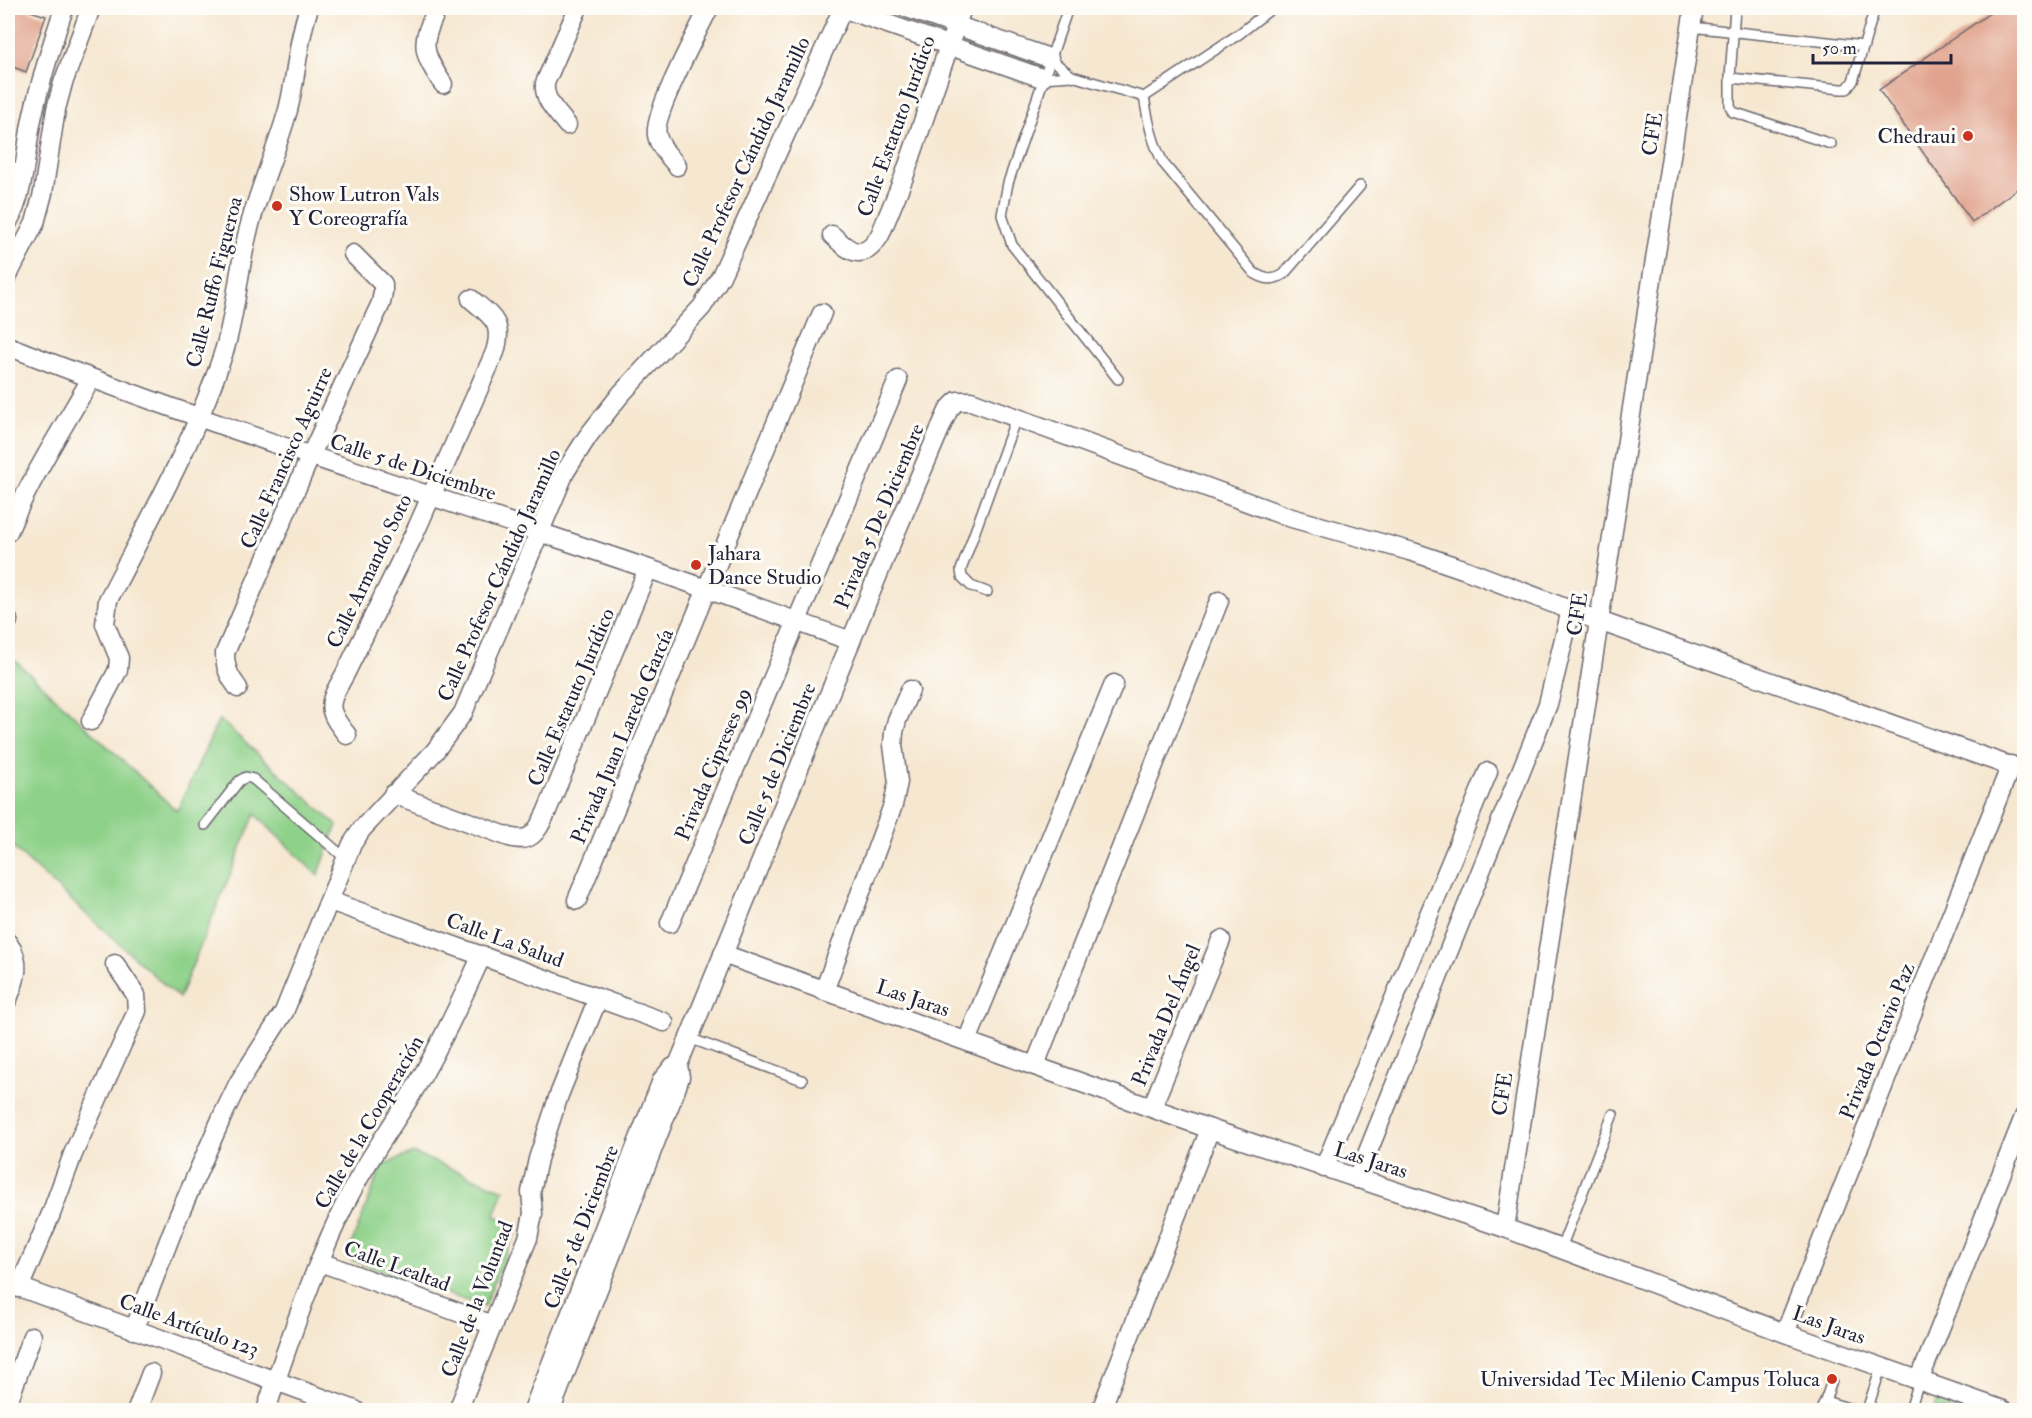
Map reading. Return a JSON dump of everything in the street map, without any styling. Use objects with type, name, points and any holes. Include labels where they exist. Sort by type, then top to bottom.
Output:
[{"type":"street","points":[[8,275],[35,223],[43,193],[56,109],[63,83],[91,8]]},
{"type":"street","name":"Calle Ruffo Figueroa","points":[[91,721],[118,670],[119,658],[105,624],[108,600],[199,418],[225,348],[237,300],[247,238],[256,201],[288,110],[309,8]]},
{"type":"street","points":[[438,8],[426,33],[424,46],[430,64],[443,84]]},
{"type":"street","points":[[567,125],[544,93],[545,83],[578,8]]},
{"type":"street","points":[[677,166],[660,144],[656,126],[665,100],[709,8]]},
{"type":"street","points":[[843,8],[1042,78]]},
{"type":"street","name":"Calle Profesor Cándido Jaramillo","points":[[134,1330],[178,1217],[222,1117],[239,1082],[284,1012],[330,901],[345,858],[362,829],[435,751],[463,713],[565,472],[588,436],[621,394],[702,307],[721,276],[843,8]]},
{"type":"street","points":[[907,8],[1049,58]]},
{"type":"street","name":"Calle Estatuto Jurídico","points":[[832,236],[852,252],[868,249],[875,244],[904,177],[962,8]]},
{"type":"street","name":"CFE","points":[[1504,1228],[1694,8]]},
{"type":"street","points":[[8,222],[17,202],[15,168],[32,119],[60,11]]},
{"type":"street","points":[[42,77],[63,83]]},
{"type":"street","name":"Calle Francisco Aguirre","points":[[238,688],[225,666],[225,653],[310,457],[376,313],[383,292],[383,284],[378,277],[353,254]]},
{"type":"street","name":"Calle Armando Soto","points":[[347,735],[333,718],[331,707],[333,695],[430,496],[499,340],[496,321],[471,299]]},
{"type":"street","name":"Privada Juan Laredo García","points":[[577,900],[822,314]]},
{"type":"street","name":"Calle 5 de Diciembre","points":[[8,346],[91,379],[310,457],[648,568],[851,641],[678,1065],[680,1077],[652,1155],[551,1410]]},
{"type":"street","points":[[8,532],[50,450],[91,379]]},
{"type":"street","name":"Privada Cipreses 99","points":[[670,923],[898,380]]},
{"type":"street","name":"Privada 5 De Diciembre","points":[[851,641],[890,544],[949,409],[957,401],[971,401],[1016,418]]},
{"type":"street","points":[[1016,418],[1288,517],[1413,552],[1599,621],[2018,768]]},
{"type":"street","name":"Calle Estatuto Jurídico","points":[[393,794],[509,837],[521,840],[528,838],[539,827],[546,813],[648,568]]},
{"type":"street","points":[[1035,1065],[1219,601]]},
{"type":"street","points":[[1357,1179],[1548,704],[1571,610]]},
{"type":"street","points":[[967,1041],[1114,684]]},
{"type":"street","points":[[824,991],[893,805],[897,782],[894,732],[910,690]]},
{"type":"street","name":"Privada Octavio Paz","points":[[1785,1333],[2018,768]]},
{"type":"street","points":[[1324,1168],[1488,772]]},
{"type":"street","name":"Calle La Salud","points":[[330,901],[664,1022]]},
{"type":"street","name":"Privada Del Ángel","points":[[1152,1107],[1221,940]]},
{"type":"street","points":[[8,943],[18,962],[17,974],[8,999]]},
{"type":"street","name":"Las Jaras","points":[[723,954],[1210,1129],[1561,1248],[1785,1333],[2003,1410]]},
{"type":"street","name":"Calle de la Cooperación","points":[[266,1410],[320,1262],[348,1198],[372,1154],[422,1077],[482,955]]},
{"type":"street","points":[[13,1285],[51,1214],[73,1154],[137,1011],[136,995],[115,964]]},
{"type":"street","name":"Calle de la Voluntad","points":[[458,1410],[528,1238],[533,1214],[531,1192],[538,1159],[559,1095],[597,998]]},
{"type":"street","name":"Calle 5 de Diciembre","points":[[533,1410],[663,1080],[672,1068],[678,1065]]},
{"type":"street","points":[[1919,1381],[2025,1117]]},
{"type":"street","points":[[1101,1410],[1210,1129]]},
{"type":"street","name":"Calle Lealtad","points":[[320,1262],[493,1325]]},
{"type":"street","name":"Calle Artículo 123","points":[[13,1285],[355,1410]]},
{"type":"street","points":[[8,1402],[32,1336]]},
{"type":"street","points":[[137,1410],[151,1373]]},
{"type":"lane","points":[[1068,8],[1042,78],[1008,183],[1002,204],[1002,215],[1012,245],[1118,379]]},
{"type":"lane","points":[[1042,78],[1072,76],[1144,97],[1239,34],[1272,8]]},
{"type":"lane","points":[[1735,8],[1730,78],[1730,106],[1733,112],[1831,144]]},
{"type":"lane","points":[[1730,78],[1847,89],[1853,81],[1875,8]]},
{"type":"lane","points":[[1691,27],[1864,46]]},
{"type":"lane","points":[[1049,58],[1072,76]]},
{"type":"lane","points":[[1144,97],[1151,135],[1164,164],[1254,273],[1264,279],[1275,279],[1284,274],[1360,186]]},
{"type":"lane","points":[[987,592],[971,586],[962,578],[961,570],[1016,418]]},
{"type":"lane","points":[[205,825],[239,782],[246,777],[254,779],[345,858]]},
{"type":"lane","points":[[689,1038],[802,1080]]},
{"type":"lane","points":[[1561,1248],[1613,1114]]},
{"type":"lane","points":[[1867,1410],[1881,1368]]},
{"type":"lane","points":[[1832,1380],[1823,1406],[1856,1410]]},
{"type":"lane","points":[[1910,1410],[1919,1381]]},
{"type":"green space","points":[[8,654],[177,811],[219,719],[337,825],[318,876],[255,814],[179,998],[8,843]]},
{"type":"green space","points":[[413,1153],[504,1190],[495,1216],[518,1225],[484,1307],[346,1258],[382,1165]]},
{"type":"green space","points":[[1938,1400],[1967,1410],[1934,1410]]},
{"type":"building","points":[[8,8],[21,8],[46,16],[26,72],[8,65]]},
{"type":"building","name":"Chedraui","points":[[1997,8],[2025,8],[2025,183],[1972,222],[1879,90]]},
{"type":"place","name":"Chedraui","points":[[1968,136]]},
{"type":"place","name":"Show Lutron Vals Y Coreografía","points":[[277,206]]},
{"type":"place","name":"Jahara Dance Studio","points":[[696,565]]},
{"type":"place","name":"Universidad Tec Milenio Campus Toluca","points":[[1832,1379]]}]
